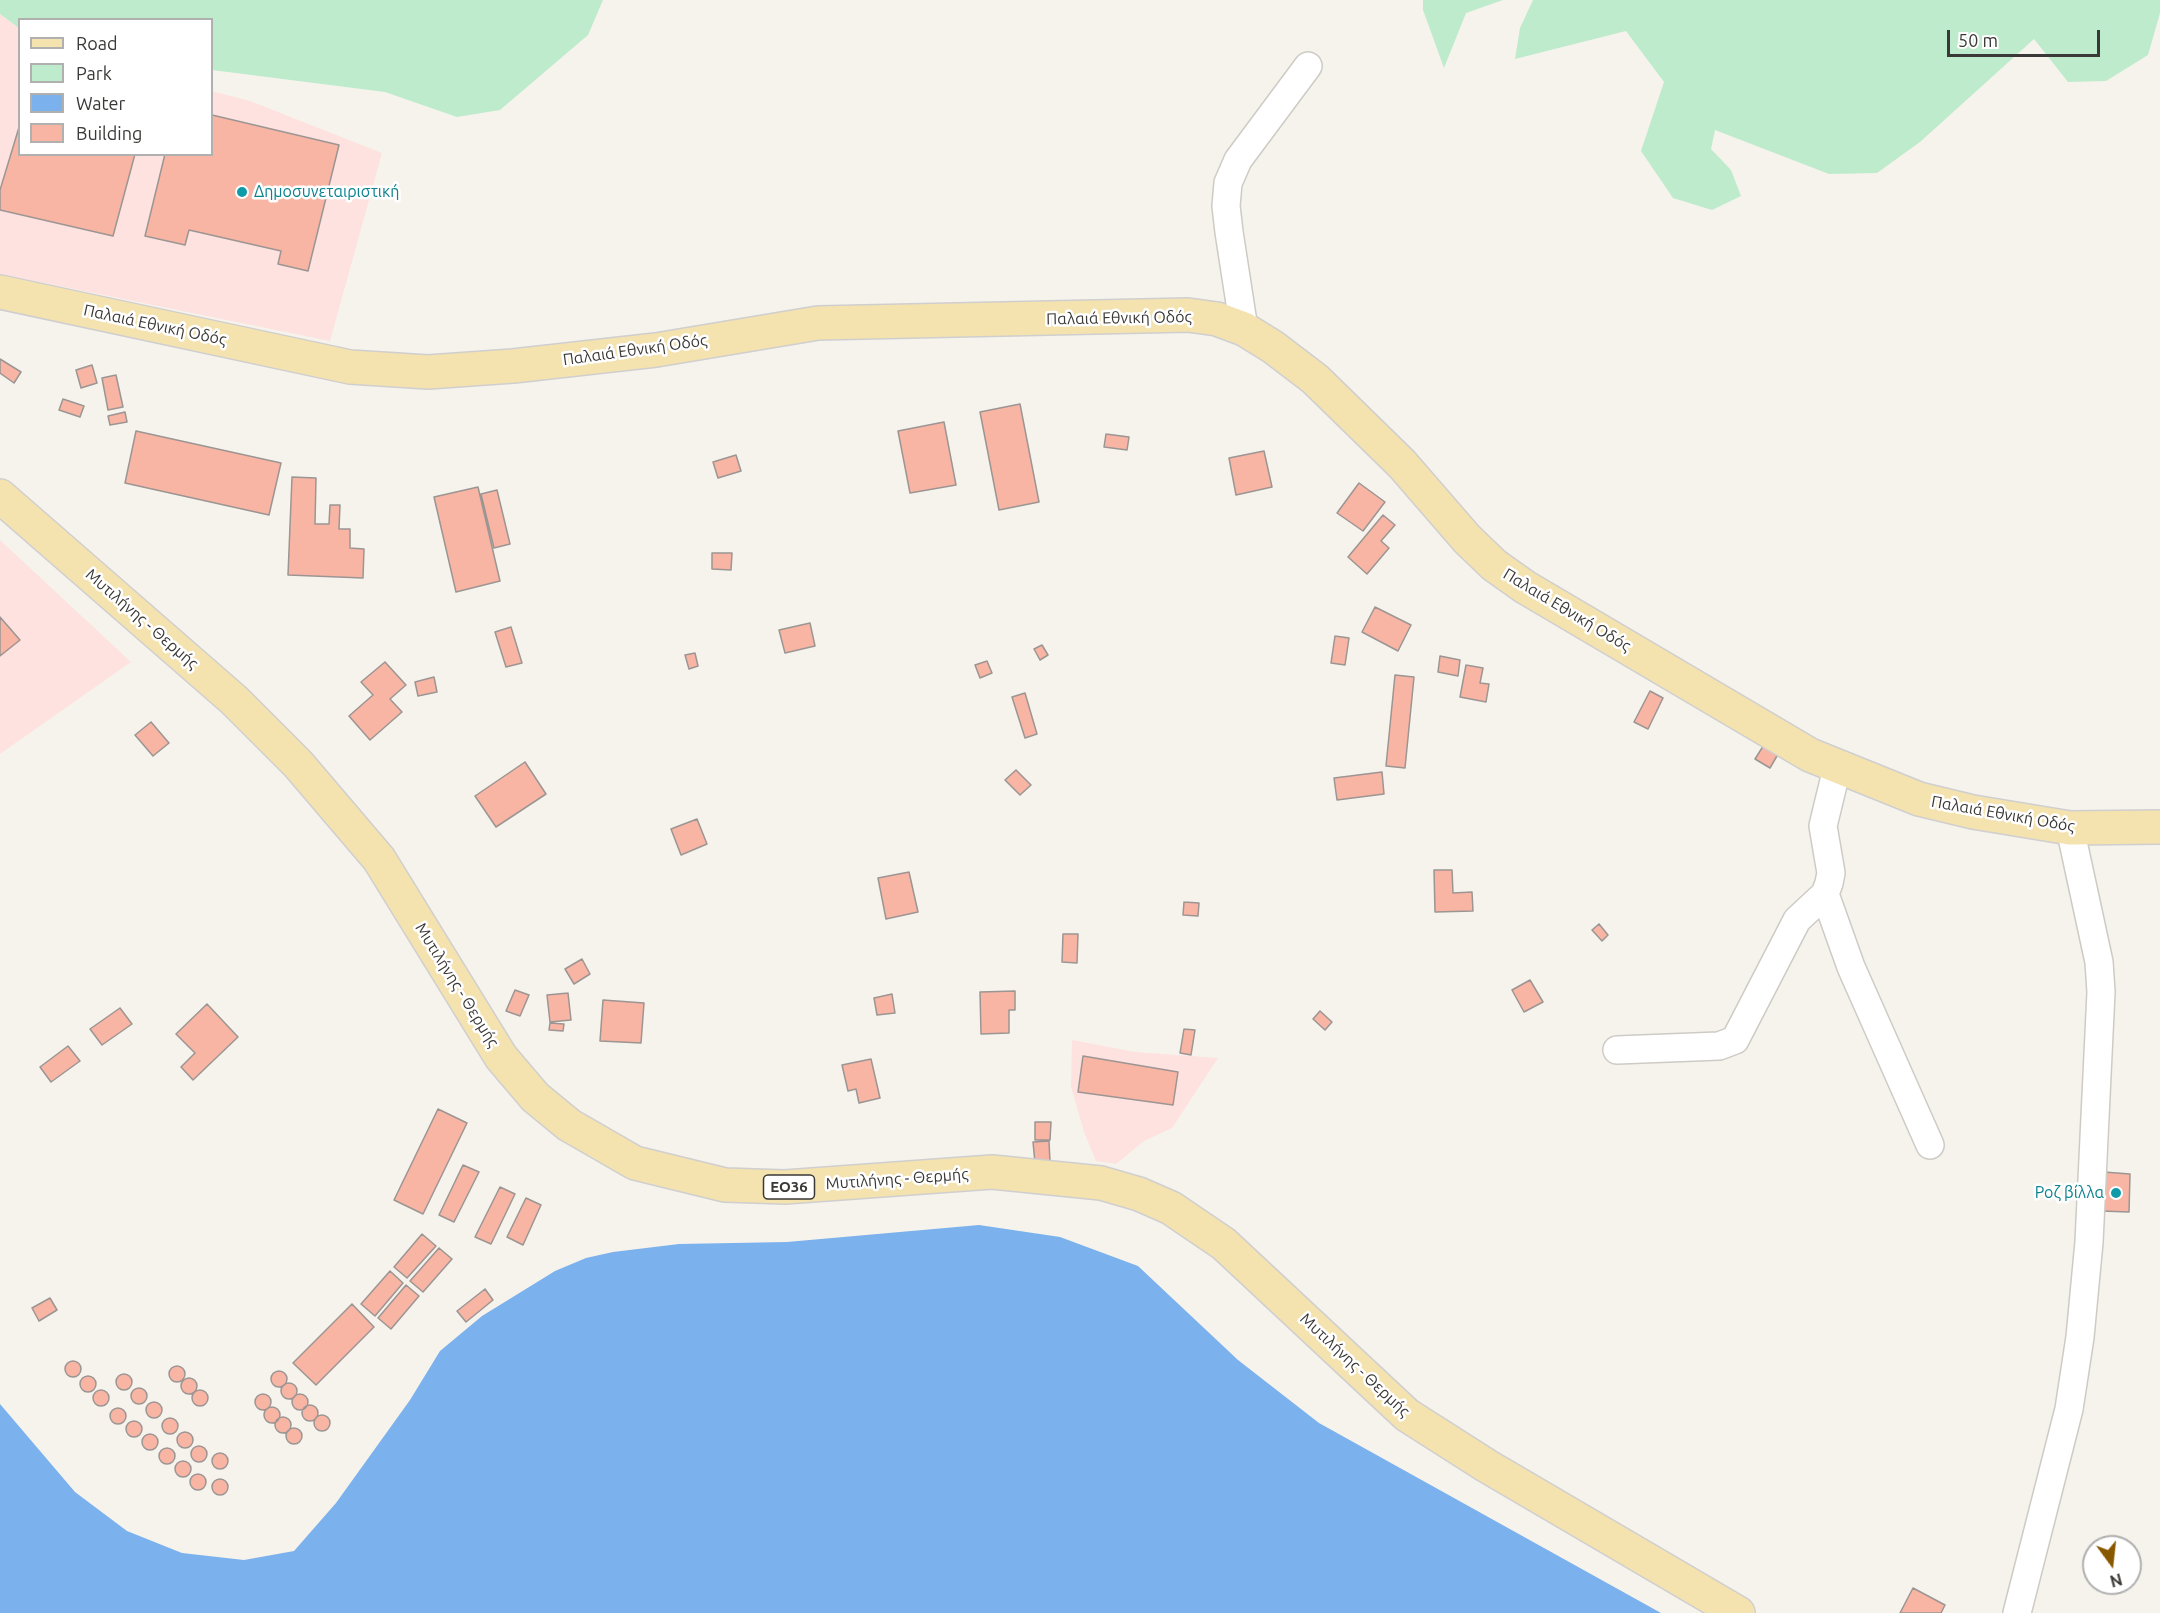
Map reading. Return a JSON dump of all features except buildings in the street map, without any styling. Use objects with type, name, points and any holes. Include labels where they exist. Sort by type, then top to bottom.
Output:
[{"type":"main road","name":"Παλαιά Εθνική Οδός","points":[[0,292],[350,367],[399,372],[513,366],[656,350],[818,323],[1188,315],[1217,319],[1244,329],[1316,379],[1402,464],[1467,539],[1494,565],[1525,587],[1810,755],[1837,768],[1919,799],[2070,828],[2160,828]]},
{"type":"main road","name":"Μυτιλήνης - Θερμής","points":[[0,496],[234,700],[298,764],[379,859],[501,1057],[535,1096],[569,1125],[635,1163],[725,1185],[785,1187],[992,1172],[1101,1183],[1139,1194],[1171,1208],[1224,1244],[1407,1415],[1487,1466],[1738,1613]]},
{"type":"street","points":[[1244,329],[1226,206],[1228,183],[1238,160],[1308,66]]},
{"type":"street","points":[[1617,1050],[1719,1046],[1735,1040],[1797,920],[1825,894],[1831,873],[1823,826],[1837,768]]},
{"type":"street","points":[[2017,1613],[2068,1409],[2080,1337],[2089,1242],[2102,992],[2099,962],[2070,828]]},
{"type":"street","points":[[1825,894],[1851,967],[1930,1145]]},
{"type":"shaded area","points":[[0,14],[18,27],[18,156],[213,156],[213,91],[250,101],[382,153],[330,341],[0,274]]},
{"type":"shaded area","points":[[0,540],[131,662],[0,754]]},
{"type":"shaded area","points":[[1072,1040],[1135,1052],[1218,1058],[1172,1128],[1144,1141],[1116,1164],[1096,1161],[1084,1132],[1071,1087]]},
{"type":"green space","points":[[0,0],[603,0],[588,35],[500,110],[457,117],[385,92],[213,70],[213,18],[18,18],[18,27],[0,14]]},
{"type":"green space","points":[[1423,0],[1503,0],[1466,13],[1444,68],[1423,10]]},
{"type":"green space","points":[[1533,0],[2160,0],[2160,13],[2148,55],[2106,81],[2068,82],[2034,39],[1920,142],[1877,173],[1829,174],[1715,130],[1711,149],[1731,170],[1741,196],[1712,210],[1673,198],[1641,151],[1664,82],[1626,31],[1515,59],[1520,28]]},
{"type":"water","points":[[979,1225],[1060,1237],[1138,1266],[1238,1360],[1319,1423],[1661,1613],[0,1613],[0,1404],[75,1492],[127,1531],[182,1553],[244,1560],[294,1551],[336,1503],[410,1400],[440,1351],[482,1316],[555,1271],[586,1258],[613,1252],[679,1244],[787,1242]]},
{"type":"place","name":"Δημοσυνεταιριστική","points":[[242,192]]},
{"type":"place","name":"Ροζ βίλλα","points":[[2116,1193]]}]
